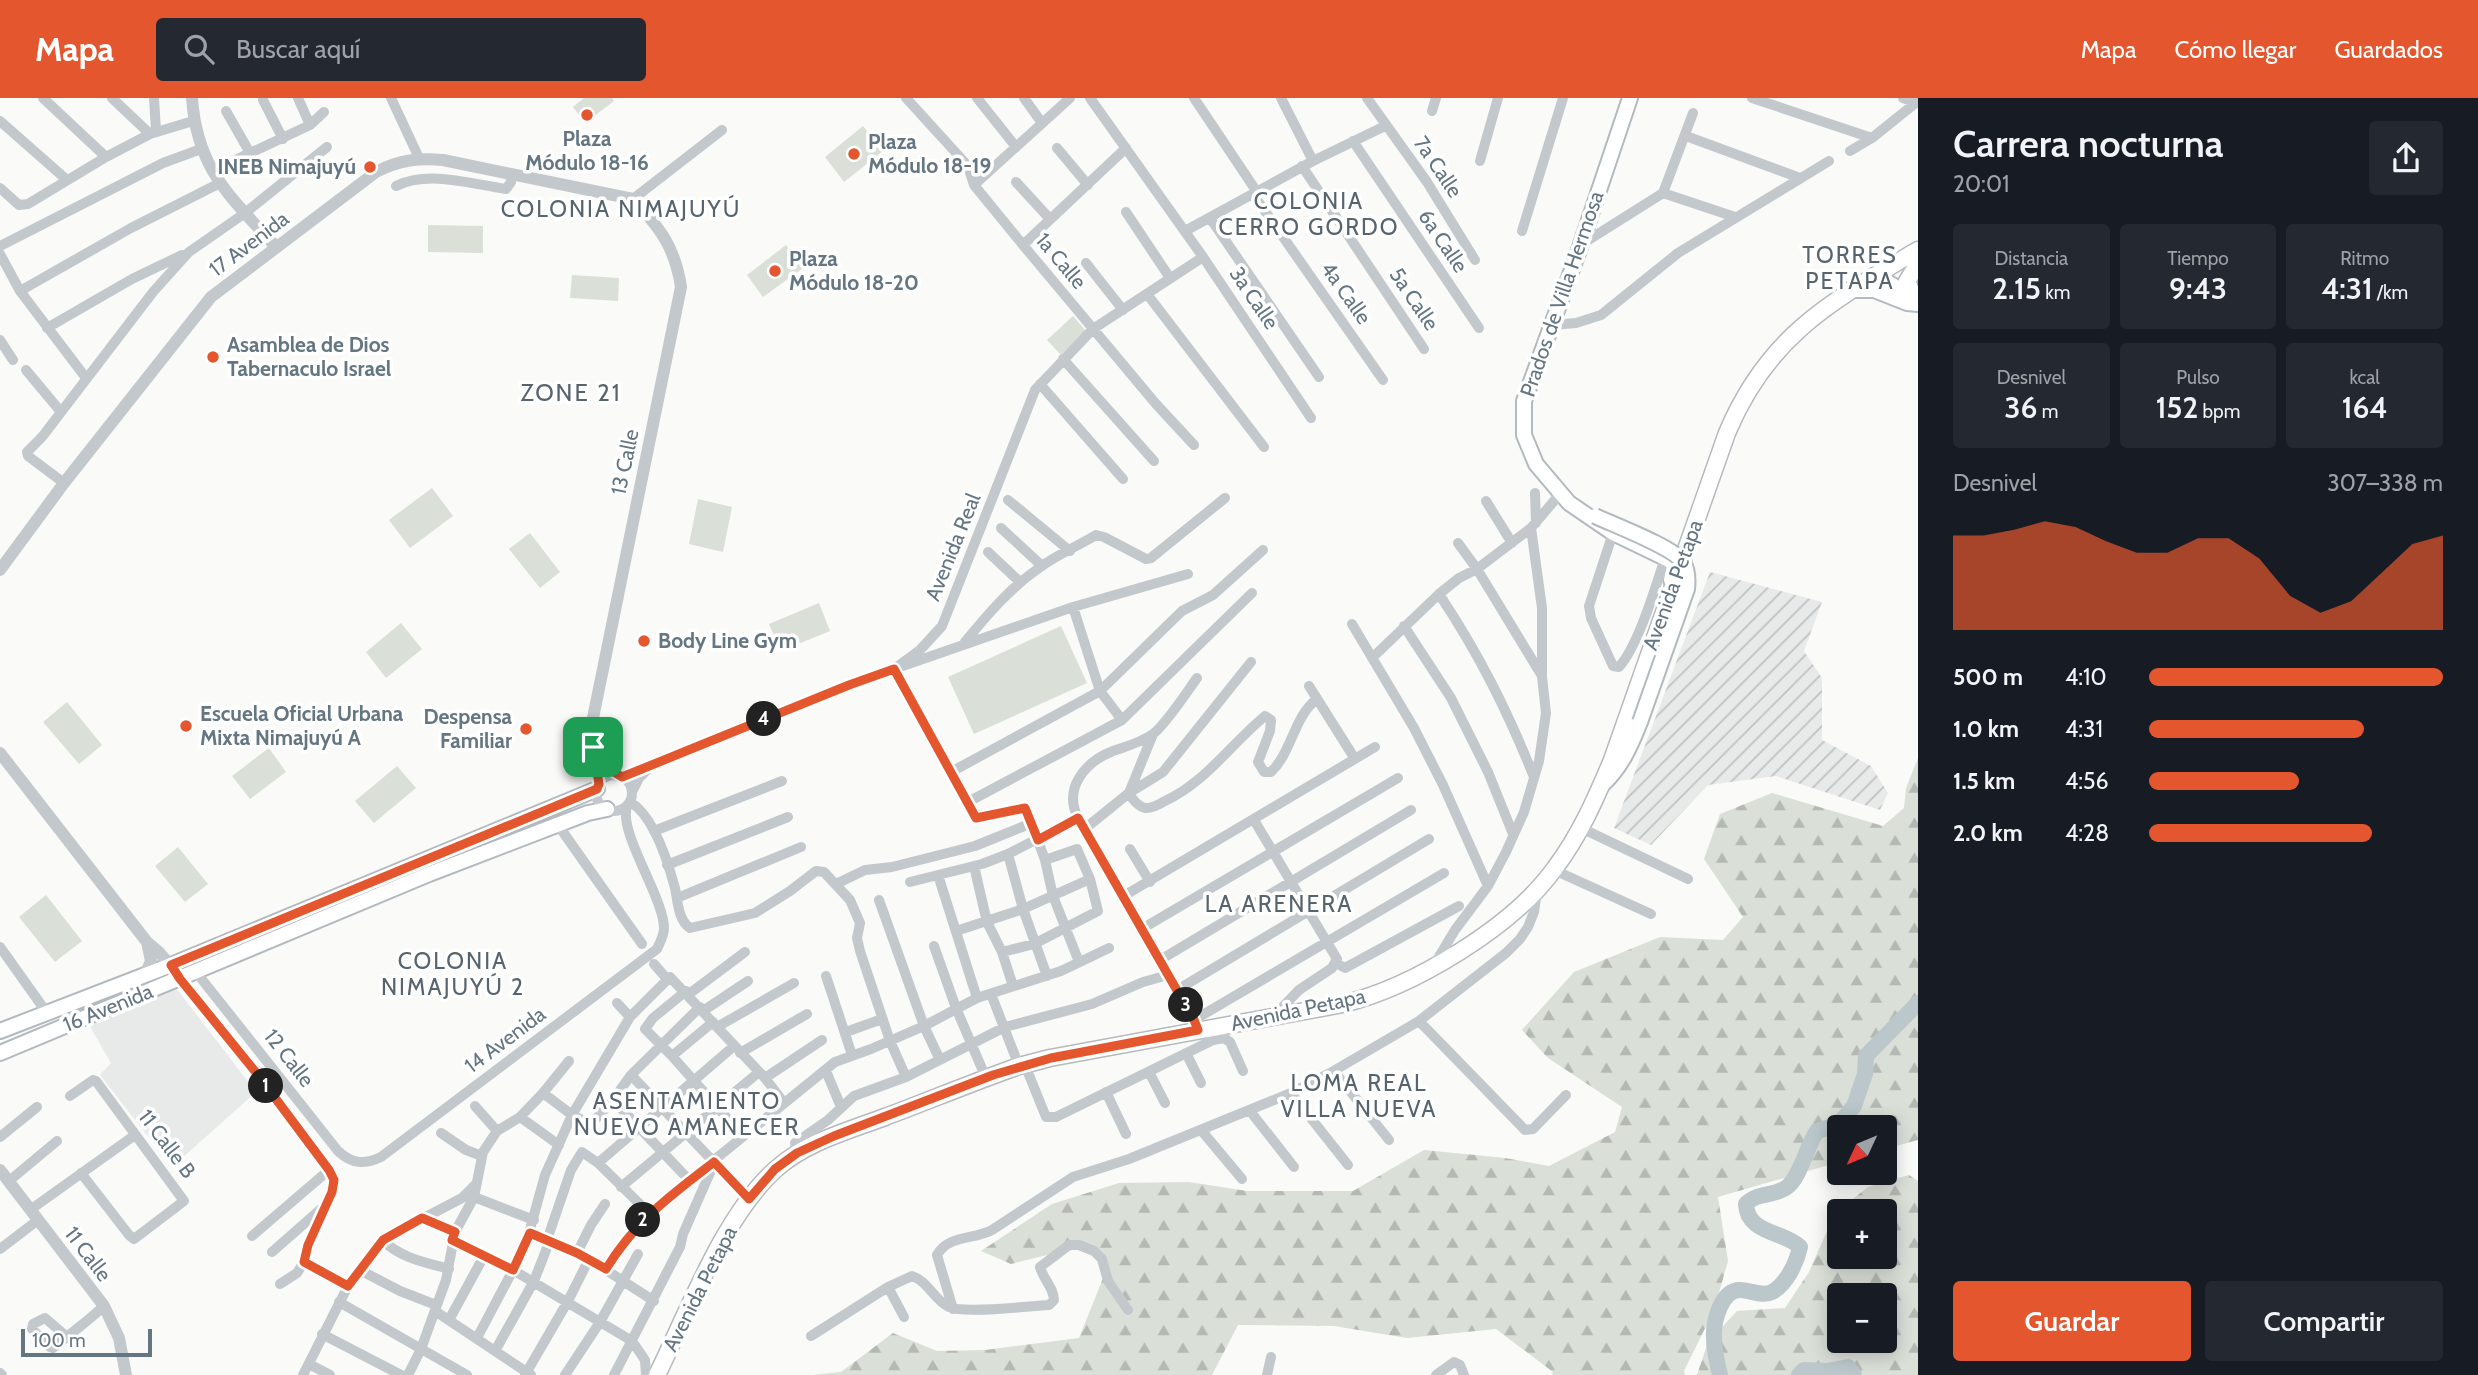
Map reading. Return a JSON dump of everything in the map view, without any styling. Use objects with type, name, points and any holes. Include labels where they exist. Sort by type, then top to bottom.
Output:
[{"type":"main road","name":"Prados de Villa Hermosa","points":[[1630,98],[1524,401],[1524,435],[1543,475],[1565,499],[1613,533],[1665,558]]},
{"type":"main road","name":"Avenida Petapa","points":[[657,1375],[722,1241],[749,1199],[770,1174],[831,1128],[1051,1058],[1362,999],[1434,965],[1486,934],[1537,890],[1554,870],[1581,828],[1601,786],[1727,433],[1745,394],[1764,366],[1814,315],[1848,290],[1918,250]]},
{"type":"main road","points":[[1917,301],[1908,281],[1918,264]]},
{"type":"main road","points":[[1875,275],[1917,301]]},
{"type":"main road","points":[[1848,290],[1874,290],[1907,303],[1917,301]]},
{"type":"main road","points":[[1565,499],[1671,551],[1682,561],[1686,570],[1686,589],[1640,722],[1614,774],[1601,786]]},
{"type":"main road","points":[[1665,558],[1674,564],[1672,585]]},
{"type":"main road","name":"16 Avenida","points":[[0,1031],[171,965],[598,786]]},
{"type":"main road","name":"16 Avenida","points":[[0,1053],[429,874],[558,825],[609,810]]},
{"type":"street","points":[[43,98],[106,157]]},
{"type":"street","points":[[112,98],[153,132]]},
{"type":"street","points":[[153,132],[154,98]]},
{"type":"street","points":[[192,98],[201,149],[212,171],[276,247]]},
{"type":"street","points":[[298,98],[310,125]]},
{"type":"street","points":[[391,98],[419,158]]},
{"type":"street","name":"1a Calle","points":[[906,98],[968,166],[974,185],[1156,404],[1194,445]]},
{"type":"street","points":[[977,98],[1016,147]]},
{"type":"street","points":[[1024,98],[1042,123]]},
{"type":"street","points":[[974,185],[1070,98]]},
{"type":"street","name":"3a Calle","points":[[1090,98],[1185,230],[1311,418]]},
{"type":"street","name":"4a Calle","points":[[1194,98],[1255,193],[1383,380]]},
{"type":"street","points":[[1281,98],[1313,160]]},
{"type":"street","name":"7a Calle","points":[[1367,98],[1427,182],[1475,260]]},
{"type":"street","points":[[1433,111],[1436,98]]},
{"type":"street","points":[[1480,161],[1498,98]]},
{"type":"street","points":[[1522,231],[1563,98]]},
{"type":"street","points":[[1752,98],[1872,138]]},
{"type":"street","points":[[1903,98],[1917,102]]},
{"type":"street","points":[[264,100],[283,139]]},
{"type":"street","points":[[1850,151],[1872,138],[1917,102]]},
{"type":"street","points":[[226,111],[250,153]]},
{"type":"street","points":[[212,171],[310,125],[324,112]]},
{"type":"street","points":[[1580,245],[1663,193],[1693,113]]},
{"type":"street","points":[[0,121],[67,180]]},
{"type":"street","points":[[2,192],[19,205],[23,205],[153,132],[194,121]]},
{"type":"street","points":[[1185,230],[1313,160],[1385,126]]},
{"type":"street","points":[[633,199],[722,130]]},
{"type":"street","points":[[1686,136],[1800,178]]},
{"type":"street","name":"6a Calle","points":[[1353,141],[1479,328]]},
{"type":"street","points":[[47,328],[132,279],[189,252],[245,213],[327,147]]},
{"type":"street","points":[[1057,148],[1088,186]]},
{"type":"street","points":[[1023,245],[1126,148]]},
{"type":"street","points":[[0,246],[163,163],[201,149]]},
{"type":"street","name":"17 Avenida","points":[[0,570],[205,304],[227,284],[376,172],[389,165],[419,158],[443,160],[633,199]]},
{"type":"street","points":[[1552,325],[1576,323],[1601,316],[1663,264],[1829,161]]},
{"type":"street","name":"5a Calle","points":[[1302,166],[1424,349]]},
{"type":"street","points":[[396,186],[410,180],[447,179],[506,189],[512,175]]},
{"type":"street","points":[[1016,182],[1050,219]]},
{"type":"street","points":[[20,291],[131,228],[220,183]]},
{"type":"street","points":[[1663,193],[1735,217]]},
{"type":"street","name":"13 Calle","points":[[598,786],[593,747],[593,718],[681,287],[674,253],[633,199]]},
{"type":"street","points":[[1126,212],[1170,278]]},
{"type":"street","points":[[1210,218],[1318,377]]},
{"type":"street","points":[[64,484],[28,456],[27,452],[153,292],[189,252]]},
{"type":"street","points":[[0,254],[20,291],[86,378]]},
{"type":"street","name":"Avenida Real","points":[[620,776],[894,669],[920,650],[942,626],[1035,390],[1093,329],[1203,257]]},
{"type":"street","points":[[1086,262],[1123,310]]},
{"type":"street","points":[[1147,294],[1264,447]]},
{"type":"street","points":[[0,340],[13,360]]},
{"type":"street","points":[[1062,359],[1154,461]]},
{"type":"street","points":[[26,370],[61,412]]},
{"type":"street","points":[[1040,384],[1123,479]]},
{"type":"street","points":[[1434,965],[1455,930],[1488,886],[1524,812],[1539,761],[1546,713],[1542,677],[1542,608],[1534,525],[1535,494]]},
{"type":"street","points":[[965,643],[1020,582],[1042,566],[1099,535],[1146,559],[1151,558],[1225,498]]},
{"type":"street","points":[[1372,658],[1459,578],[1477,569],[1512,544],[1565,499]]},
{"type":"street","points":[[1008,500],[1070,551]]},
{"type":"street","points":[[1486,500],[1512,544]]},
{"type":"street","points":[[1001,528],[1042,566]]},
{"type":"street","points":[[1613,533],[1589,606],[1599,638],[1614,667],[1619,667],[1625,660],[1665,558]]},
{"type":"street","points":[[1458,543],[1477,569],[1542,677]]},
{"type":"street","points":[[951,772],[1100,691],[1182,611],[1213,595],[1263,550]]},
{"type":"street","points":[[988,552],[1020,582]]},
{"type":"street","points":[[1079,962],[1053,896],[1045,860],[1025,808],[978,819],[894,669],[1073,607],[1188,574]]},
{"type":"street","points":[[968,802],[1122,720],[1252,593]]},
{"type":"street","points":[[1440,594],[1470,640],[1509,714],[1534,778]]},
{"type":"street","points":[[1073,607],[1100,691],[1122,720]]},
{"type":"street","points":[[1352,624],[1414,728],[1488,886]]},
{"type":"street","points":[[1404,626],[1451,698],[1488,772],[1513,834]]},
{"type":"street","points":[[1087,827],[1129,793],[1163,772],[1251,662]]},
{"type":"street","points":[[1129,793],[1153,734],[1197,678]]},
{"type":"street","points":[[1309,686],[1355,759]]},
{"type":"street","points":[[1129,793],[1133,800],[1144,808],[1181,794],[1214,767],[1265,716],[1271,720],[1270,731],[1258,762],[1264,772],[1271,772],[1287,750],[1306,711],[1317,699]]},
{"type":"street","points":[[1153,734],[1132,746],[1112,751],[1077,778],[1072,807],[1168,975],[1204,1029],[1227,1040],[1242,1070]]},
{"type":"street","points":[[593,747],[604,765],[629,783],[626,827]]},
{"type":"street","points":[[1127,894],[1375,747]]},
{"type":"street","name":"12 Calle","points":[[0,753],[147,942],[171,965],[258,1075],[329,1170]]},
{"type":"street","name":"Avenida Real","points":[[630,799],[644,773],[662,760]]},
{"type":"street","points":[[620,776],[605,778],[598,786],[598,802],[626,827]]},
{"type":"street","points":[[1145,927],[1398,778]]},
{"type":"street","points":[[654,831],[782,781]]},
{"type":"street","points":[[609,810],[619,810],[630,799]]},
{"type":"street","points":[[630,799],[646,814],[654,831],[684,923],[690,928],[755,914],[816,872],[824,872],[836,884],[850,900],[860,923],[857,938],[882,1019],[906,1077]]},
{"type":"street","points":[[1165,957],[1411,810]]},
{"type":"street","points":[[667,865],[788,817]]},
{"type":"street","points":[[910,882],[974,866],[1008,854],[1078,818]]},
{"type":"street","points":[[1254,820],[1336,955],[1336,963],[1327,972],[1299,990],[1273,1017]]},
{"type":"street","points":[[836,884],[865,870],[892,867],[975,846],[1032,823]]},
{"type":"street","points":[[558,825],[642,944]]},
{"type":"street","name":"14 Avenida","points":[[356,1163],[369,1163],[382,1157],[657,948],[665,931],[662,914],[626,827]]},
{"type":"street","points":[[1581,828],[1688,879]]},
{"type":"street","points":[[1182,987],[1429,839]]},
{"type":"street","points":[[677,898],[801,847]]},
{"type":"street","points":[[1002,952],[1034,944],[1098,912],[1090,879],[1076,848],[1045,860]]},
{"type":"street","points":[[1130,849],[1150,882]]},
{"type":"street","points":[[1008,854],[1034,944],[1047,976]]},
{"type":"street","points":[[974,866],[987,922],[1002,952],[1013,986]]},
{"type":"street","points":[[1554,870],[1651,914]]},
{"type":"street","points":[[991,994],[1046,1117],[1056,1117],[1186,1053],[1204,1029],[1329,942],[1444,873]]},
{"type":"street","points":[[938,875],[976,998]]},
{"type":"street","points":[[956,931],[1023,909],[1090,879]]},
{"type":"street","points":[[953,1309],[937,1255],[942,1246],[992,1230],[1073,1177],[1129,1159],[1291,1093],[1419,1021],[1520,939],[1534,912],[1537,890]]},
{"type":"street","points":[[879,900],[924,1026],[940,1060]]},
{"type":"street","points":[[1336,963],[1345,968],[1459,906]]},
{"type":"street","points":[[145,975],[151,961],[147,942]]},
{"type":"street","points":[[934,946],[956,1008],[986,1078]]},
{"type":"street","points":[[0,947],[47,1013]]},
{"type":"street","points":[[606,1269],[629,1234],[649,1213],[835,1062],[924,1026],[976,998],[1061,971],[1110,948]]},
{"type":"street","points":[[743,1136],[645,1027],[687,993],[746,952]]},
{"type":"street","points":[[654,964],[667,979]]},
{"type":"street","name":"12 Calle","points":[[196,972],[338,1151],[356,1163]]},
{"type":"street","points":[[831,1128],[841,1108],[854,1097],[906,1077],[1005,1027],[1093,1003],[1143,982],[1168,975]]},
{"type":"street","points":[[826,976],[852,1055]]},
{"type":"street","points":[[477,1338],[530,1233],[545,1175],[572,1115],[630,1017],[667,979],[672,977],[762,1074],[784,1103]]},
{"type":"street","points":[[543,1093],[572,1115],[590,1124],[660,1045],[702,1009],[748,981]]},
{"type":"street","points":[[672,1056],[715,1024],[794,983]]},
{"type":"street","points":[[617,1003],[630,1017]]},
{"type":"street","points":[[598,1163],[737,1049],[807,1014]]},
{"type":"street","points":[[846,1032],[882,1019]]},
{"type":"street","points":[[1419,1021],[1525,1130],[1533,1129],[1566,1095]]},
{"type":"street","points":[[621,1187],[664,1154],[685,1132],[762,1074],[822,1040]]},
{"type":"street","points":[[1186,1053],[1201,1083]]},
{"type":"street","points":[[408,1375],[421,1349],[449,1269],[453,1236],[474,1197],[482,1156],[490,1139],[520,1116],[569,1061]]},
{"type":"street","points":[[826,1071],[841,1108]]},
{"type":"street","points":[[1334,1071],[1390,1140]]},
{"type":"street","points":[[1149,1072],[1165,1103]]},
{"type":"street","points":[[631,1075],[749,1199]]},
{"type":"street","name":"11 Calle B","points":[[70,1096],[93,1080],[96,1082],[184,1201],[134,1239],[81,1173]]},
{"type":"street","points":[[1106,1092],[1126,1134]]},
{"type":"street","points":[[1291,1093],[1348,1165]]},
{"type":"street","points":[[613,1100],[690,1181]]},
{"type":"street","points":[[475,1106],[497,1131]]},
{"type":"street","points":[[0,1137],[37,1107]]},
{"type":"street","points":[[1250,1111],[1294,1167]]},
{"type":"street","points":[[520,1116],[559,1144]]},
{"type":"street","points":[[1201,1130],[1242,1179]]},
{"type":"street","points":[[441,1133],[466,1150],[482,1156]]},
{"type":"street","points":[[0,1249],[81,1173],[135,1135]]},
{"type":"street","points":[[9,1181],[57,1140]]},
{"type":"street","points":[[495,1351],[534,1281],[571,1170],[579,1155],[584,1152],[598,1163],[649,1213]]},
{"type":"street","points":[[614,1375],[680,1247],[714,1162]]},
{"type":"street","name":"11 Calle","points":[[0,1170],[104,1306],[119,1338],[126,1373]]},
{"type":"street","points":[[252,1236],[329,1170],[334,1186],[308,1245],[304,1262],[297,1273],[280,1284]]},
{"type":"street","points":[[303,1375],[348,1286],[383,1240],[462,1198],[476,1183]]},
{"type":"street","points":[[474,1197],[534,1220]]},
{"type":"street","points":[[577,1253],[605,1204]]},
{"type":"street","points":[[272,1252],[325,1205]]},
{"type":"street","points":[[422,1218],[484,1256],[534,1281],[632,1341],[645,1360],[646,1375]]},
{"type":"street","points":[[530,1233],[589,1259],[654,1301]]},
{"type":"street","points":[[383,1240],[392,1249],[407,1257],[449,1269]]},
{"type":"street","points":[[811,1336],[888,1287],[912,1276],[918,1278],[937,1300],[953,1309],[1052,1303],[1054,1295],[1043,1279],[1040,1267],[1069,1245],[1079,1245],[1094,1251],[1102,1259],[1108,1281],[1128,1310]]},
{"type":"street","points":[[565,1375],[600,1322],[638,1254]]},
{"type":"street","points":[[449,1320],[484,1256]]},
{"type":"street","points":[[360,1270],[435,1308],[528,1374],[589,1259]]},
{"type":"street","points":[[304,1262],[348,1286]]},
{"type":"street","points":[[888,1287],[904,1317]]},
{"type":"street","points":[[340,1302],[467,1375]]},
{"type":"street","points":[[67,1336],[104,1306]]},
{"type":"street","points":[[322,1334],[401,1375]]},
{"type":"street","points":[[1267,1375],[1270,1357]]},
{"type":"street","points":[[1436,1375],[1454,1362],[1460,1365],[1464,1375]]},
{"type":"street","points":[[309,1364],[330,1375]]},
{"type":"shaded area","points":[[1710,572],[1822,602],[1804,651],[1822,678],[1822,740],[1871,766],[1888,793],[1880,810],[1776,776],[1708,785],[1651,845],[1614,828]]},
{"type":"shaded area","points":[[173,984],[256,1092],[172,1167],[100,1075],[111,1063],[88,1023]]},
{"type":"green space","name":"Plaza Módulo 18-16","points":[[584,98],[612,98],[614,101],[585,123],[573,107]]},
{"type":"green space","name":"Plaza Módulo 18-19","points":[[863,126],[883,151],[844,182],[825,157]]},
{"type":"green space","points":[[428,225],[483,226],[483,253],[428,252]]},
{"type":"green space","name":"Plaza Módulo 18-20","points":[[786,245],[803,268],[763,297],[747,275]]},
{"type":"green space","points":[[572,275],[619,278],[618,301],[570,298]]},
{"type":"green space","points":[[1073,316],[1086,331],[1061,355],[1047,340]]},
{"type":"green space","points":[[432,488],[453,516],[410,548],[389,520]]},
{"type":"green space","points":[[698,499],[732,507],[723,552],[689,544]]},
{"type":"green space","points":[[530,533],[560,572],[540,588],[509,549]]},
{"type":"green space","points":[[819,603],[830,631],[781,651],[769,624]]},
{"type":"green space","points":[[401,623],[422,649],[386,678],[366,652]]},
{"type":"green space","points":[[1061,626],[1087,683],[974,734],[948,677]]},
{"type":"green space","points":[[67,702],[102,745],[79,764],[43,722]]},
{"type":"green space","points":[[269,748],[286,772],[250,799],[232,776]]},
{"type":"green space","points":[[1918,758],[1918,1140],[1897,1146],[1897,1115],[1827,1115],[1827,1165],[1718,1197],[1728,1261],[1714,1310],[1684,1371],[1685,1375],[1552,1375],[1553,1372],[1496,1329],[1407,1338],[1334,1326],[1238,1325],[1212,1375],[811,1375],[841,1372],[893,1333],[937,1351],[985,1350],[1079,1338],[1106,1271],[1087,1245],[1011,1264],[981,1251],[1052,1204],[1119,1183],[1189,1182],[1247,1191],[1353,1191],[1424,1150],[1505,1158],[1549,1166],[1615,1132],[1622,1107],[1548,1058],[1522,1030],[1574,972],[1660,937],[1723,940],[1743,917],[1704,859],[1720,814],[1772,793],[1883,826],[1904,808],[1906,788]]},
{"type":"green space","points":[[397,766],[416,788],[374,823],[355,801]]},
{"type":"green space","points":[[178,847],[208,884],[185,902],[155,866]]},
{"type":"green space","points":[[46,895],[82,941],[55,962],[19,917]]},
{"type":"green space","points":[[1909,1175],[1918,1181],[1918,1375],[1697,1375],[1708,1342],[1737,1311],[1785,1308],[1809,1272],[1827,1231],[1827,1269],[1897,1269],[1897,1199],[1853,1199],[1868,1187],[1897,1185],[1897,1179]]},
{"type":"waterway","points":[[1720,1375],[1714,1331],[1723,1301],[1733,1291],[1765,1294],[1777,1289],[1790,1272],[1800,1247],[1759,1227],[1748,1214],[1746,1204],[1755,1198],[1782,1190],[1792,1183],[1817,1131],[1833,1126],[1854,1106],[1865,1074],[1866,1056],[1918,1003]]},
{"type":"waterway","points":[[1799,1375],[1804,1370],[1827,1371],[1848,1367],[1854,1375]]},
{"type":"place","name":"Plaza Módulo 18-16","points":[[587,115]]},
{"type":"place","name":"Plaza Módulo 18-19","points":[[854,154]]},
{"type":"place","name":"INEB Nimajuyú","points":[[370,167]]},
{"type":"place","name":"Plaza Módulo 18-20","points":[[775,271]]},
{"type":"place","name":"Asamblea de Dios Tabernaculo Israel","points":[[213,357]]},
{"type":"place","name":"Body Line Gym","points":[[644,641]]},
{"type":"place","name":"Escuela Oficial Urbana Mixta Nimajuyú A","points":[[186,726]]},
{"type":"place","name":"Despensa Familiar","points":[[526,729]]},
{"type":"district","name":"COLONIA NIMAJUYÚ","points":[[621,209]]},
{"type":"district","name":"COLONIA CERRO GORDO","points":[[1309,214]]},
{"type":"district","name":"TORRES PETAPA","points":[[1850,268]]},
{"type":"district","name":"ZONE 21","points":[[571,393]]},
{"type":"district","name":"LA ARENERA","points":[[1279,904]]},
{"type":"district","name":"COLONIA NIMAJUYÚ 2","points":[[453,974]]},
{"type":"district","name":"LOMA REAL VILLA NUEVA","points":[[1359,1096]]},
{"type":"district","name":"ASENTAMIENTO NUEVO AMANECER","points":[[687,1114]]},
{"type":"route","points":[[894,669],[976,818],[1025,808],[1038,840],[1078,818],[1198,1030],[1051,1058],[993,1075],[834,1136],[797,1153],[775,1169],[749,1199],[714,1162],[649,1213],[629,1234],[606,1269],[550,1240],[530,1233],[513,1270],[452,1240],[455,1232],[422,1218],[383,1240],[348,1286],[304,1262],[308,1245],[334,1186],[329,1170],[171,965],[597,789],[599,784],[593,747],[604,765],[622,777],[894,669]]}]
